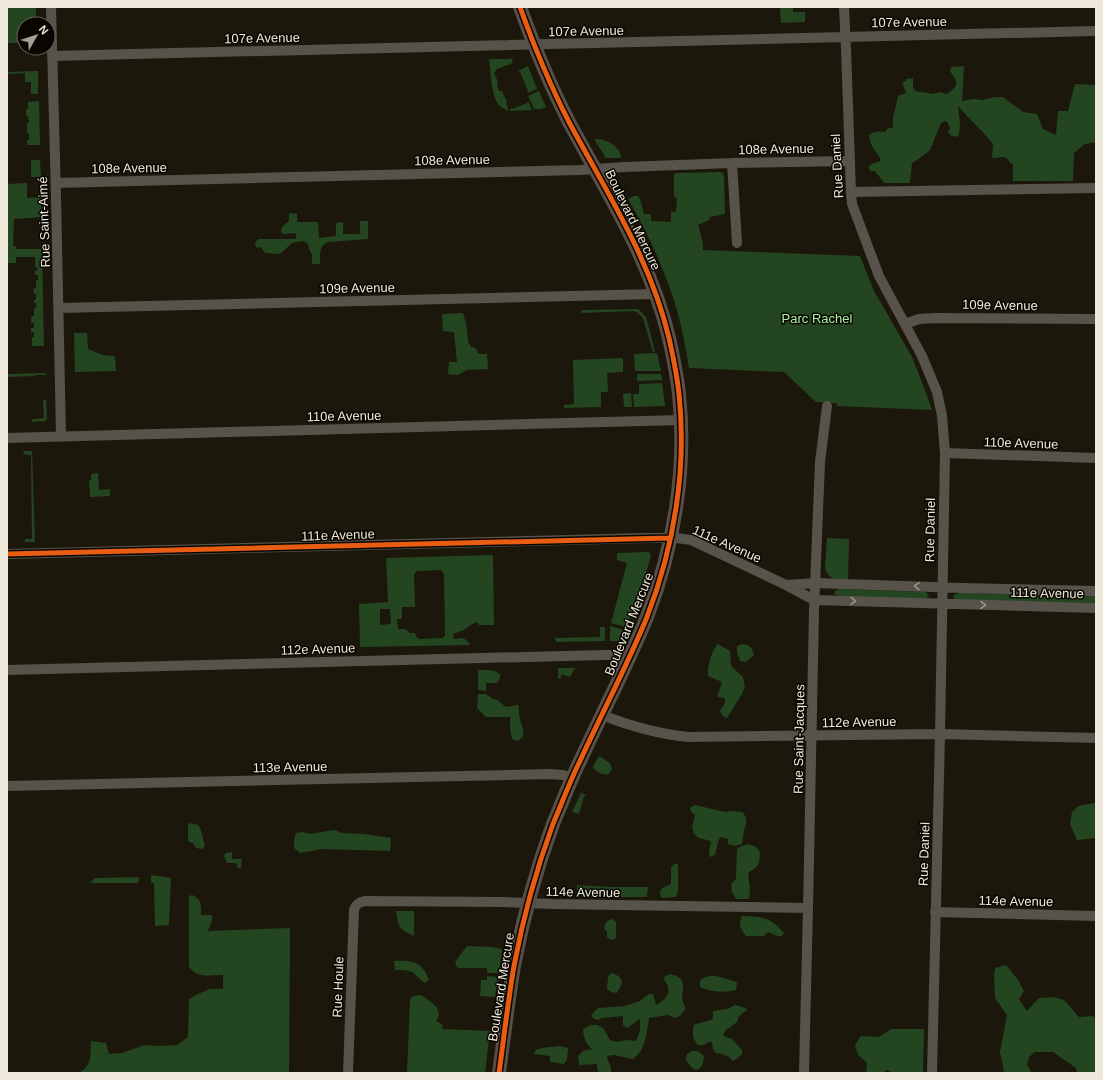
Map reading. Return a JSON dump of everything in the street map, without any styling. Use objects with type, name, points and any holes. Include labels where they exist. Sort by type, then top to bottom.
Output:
[{"type":"street","name":"Boulevard Mercure","points":[[499,1073],[514,969],[528,903],[549,836],[572,778],[629,657],[655,594],[663,569],[670,538],[681,466],[681,420],[677,379],[667,332],[656,294],[631,235],[568,119],[534,45],[520,7]]},
{"type":"street","name":"Rue Daniel","points":[[844,7],[849,160],[854,211],[879,276],[924,361],[937,392],[942,416],[945,453],[932,1073]]},
{"type":"street","name":"107e Avenue","points":[[56,56],[1096,31]]},
{"type":"street","name":"Rue Saint-Aimé","points":[[52,56],[61,436]]},
{"type":"street","name":"108e Avenue","points":[[56,183],[595,169],[626,166],[849,160]]},
{"type":"street","points":[[732,163],[737,243]]},
{"type":"street","points":[[851,192],[1096,188]]},
{"type":"street","name":"109e Avenue","points":[[59,308],[656,294]]},
{"type":"street","name":"109e Avenue","points":[[905,324],[919,319],[936,318],[1096,320]]},
{"type":"street","name":"Rue Saint-Jacques","points":[[804,1073],[814,600],[820,462],[827,406]]},
{"type":"street","name":"110e Avenue","points":[[7,438],[681,420]]},
{"type":"street","name":"110e Avenue","points":[[945,453],[1096,458]]},
{"type":"street","name":"111e Avenue","points":[[7,554],[670,538],[691,540],[786,585],[814,600],[1096,608]]},
{"type":"street","name":"111e Avenue","points":[[786,585],[815,583],[1096,591]]},
{"type":"street","name":"112e Avenue","points":[[7,670],[604,655],[629,657]]},
{"type":"street","name":"112e Avenue","points":[[602,715],[641,729],[673,736],[708,737],[940,734],[1096,738]]},
{"type":"street","name":"113e Avenue","points":[[7,786],[554,774],[572,778]]},
{"type":"street","name":"114e Avenue","points":[[357,903],[365,901],[501,902],[808,908]]},
{"type":"street","name":"Rue Houle","points":[[348,1073],[354,910],[357,903]]},
{"type":"street","name":"114e Avenue","points":[[935,912],[1096,916]]},
{"type":"green space","points":[[7,7],[36,7],[36,16],[16,16],[16,43],[7,43]]},
{"type":"green space","points":[[780,7],[793,7],[793,12],[805,12],[805,22],[781,23]]},
{"type":"green space","points":[[489,59],[512,59],[513,62],[497,69],[494,73],[498,82],[497,84],[499,91],[502,91],[507,102],[508,111],[500,106],[495,97]]},
{"type":"green space","points":[[528,66],[537,89],[527,93],[528,91],[520,72],[518,71]]},
{"type":"green space","points":[[964,66],[962,101],[1003,97],[1023,112],[1037,114],[1043,129],[1056,135],[1058,111],[1068,111],[1075,84],[1096,85],[1096,142],[1085,144],[1074,153],[1073,181],[1013,181],[1013,165],[1005,157],[992,158],[993,144],[958,106],[960,124],[959,135],[955,137],[950,135],[948,132],[950,128],[947,122],[945,121],[941,123],[930,150],[912,163],[910,183],[884,183],[875,171],[870,171],[869,166],[881,160],[869,139],[869,135],[881,131],[885,132],[888,128],[893,128],[893,118],[898,96],[906,93],[902,82],[906,81],[906,79],[913,78],[913,87],[915,91],[933,94],[940,92],[946,94],[956,86],[956,80],[950,71],[951,67]]},
{"type":"green space","points":[[38,71],[38,94],[31,94],[31,82],[25,82],[25,73],[8,74],[8,72]]},
{"type":"green space","points":[[539,91],[546,107],[534,109],[528,96]]},
{"type":"green space","points":[[39,101],[40,145],[27,145],[29,133],[27,133],[27,123],[29,123],[28,116],[26,116],[26,109],[28,109],[28,102]]},
{"type":"green space","points":[[528,101],[532,110],[510,111],[510,108],[512,109],[520,106]]},
{"type":"green space","points":[[594,139],[607,141],[615,146],[621,158],[606,158]]},
{"type":"green space","points":[[31,160],[40,160],[41,177],[31,177]]},
{"type":"green space","name":"Parc Rachel","points":[[721,172],[724,177],[725,214],[710,217],[709,220],[698,225],[703,243],[703,250],[860,256],[874,291],[912,357],[932,410],[837,406],[837,403],[816,402],[784,372],[689,368],[674,299],[650,241],[628,199],[638,196],[644,214],[651,214],[651,221],[671,222],[671,212],[676,212],[677,198],[674,197],[675,173]]},
{"type":"green space","points":[[7,181],[8,184],[27,183],[27,198],[41,197],[42,217],[14,219],[13,246],[16,246],[16,249],[42,249],[44,346],[32,346],[32,337],[34,337],[34,332],[31,332],[31,328],[34,328],[34,323],[31,323],[31,317],[34,316],[34,308],[36,308],[36,303],[34,303],[34,300],[36,300],[36,294],[34,294],[33,289],[36,288],[36,280],[38,280],[38,275],[35,275],[37,267],[35,267],[35,257],[16,257],[16,263],[7,263]]},
{"type":"green space","points":[[289,213],[297,214],[297,222],[318,222],[319,238],[336,236],[336,223],[343,222],[343,234],[360,234],[360,221],[368,221],[368,239],[328,242],[322,246],[320,253],[320,264],[312,264],[312,254],[308,244],[304,241],[292,243],[280,254],[265,253],[261,247],[257,248],[255,245],[256,241],[259,239],[296,239],[296,233],[283,234],[281,231],[282,227],[289,221]]},
{"type":"green space","points":[[638,309],[646,317],[655,352],[653,352],[643,318],[637,312],[581,313],[582,310]]},
{"type":"green space","points":[[463,313],[468,341],[471,347],[475,348],[479,354],[487,354],[488,369],[467,370],[458,375],[448,374],[449,362],[457,362],[454,332],[443,331],[442,314]]},
{"type":"green space","points":[[74,333],[87,333],[88,349],[103,355],[115,356],[116,371],[75,372]]},
{"type":"green space","points":[[657,353],[661,371],[635,371],[634,354]]},
{"type":"green space","points":[[623,358],[623,372],[607,373],[608,392],[601,392],[601,407],[564,408],[564,405],[574,404],[573,360]]},
{"type":"green space","points":[[46,373],[46,375],[7,377],[7,374]]},
{"type":"green space","points":[[637,374],[661,374],[662,380],[639,381],[637,380]]},
{"type":"green space","points":[[662,383],[665,406],[634,407],[633,394],[639,394],[639,384]]},
{"type":"green space","points":[[631,393],[632,407],[624,407],[623,394]]},
{"type":"green space","points":[[43,400],[46,400],[47,419],[45,421],[31,422],[33,419],[44,418]]},
{"type":"green space","points":[[24,451],[32,451],[35,542],[25,542],[25,539],[32,539],[31,455],[23,454]]},
{"type":"green space","points":[[98,473],[99,490],[110,489],[110,496],[90,497],[89,480],[91,480],[91,474]]},
{"type":"green space","points":[[827,538],[849,539],[848,580],[831,577],[826,572]]},
{"type":"green space","points":[[648,552],[651,556],[639,596],[626,627],[611,623],[627,563],[617,560],[617,553]]},
{"type":"green space","points":[[493,555],[494,625],[479,625],[477,622],[464,630],[453,634],[454,639],[465,639],[470,645],[360,647],[359,604],[388,602],[386,558]],"holes":[[[441,570],[444,574],[445,636],[442,638],[419,639],[415,633],[410,633],[405,629],[398,629],[397,619],[402,619],[402,607],[415,607],[414,574],[417,571]],[[380,609],[390,609],[391,624],[380,625]]]},
{"type":"green space","points":[[838,589],[926,592],[929,596],[925,599],[849,597],[835,595],[834,592]]},
{"type":"green space","points":[[959,593],[1096,595],[1096,603],[954,599],[953,596]]},
{"type":"green space","points":[[610,626],[625,630],[619,641],[610,641]]},
{"type":"green space","points":[[600,627],[605,627],[605,641],[556,642],[555,638],[600,637]]},
{"type":"green space","points":[[718,644],[730,651],[731,666],[743,677],[745,686],[742,694],[727,718],[723,716],[720,711],[725,703],[725,698],[717,697],[722,682],[708,676],[710,658]]},
{"type":"green space","points":[[742,644],[750,647],[754,655],[746,662],[740,661],[737,652],[737,646]]},
{"type":"green space","points":[[558,668],[575,668],[570,677],[562,674],[560,679],[558,678]]},
{"type":"green space","points":[[478,670],[495,671],[500,674],[500,678],[497,683],[486,683],[486,691],[478,690]]},
{"type":"green space","points":[[478,694],[486,694],[506,707],[518,705],[523,732],[520,739],[517,741],[512,739],[510,717],[486,717],[477,708]]},
{"type":"green space","points":[[599,756],[610,763],[612,769],[609,774],[600,773],[593,767]]},
{"type":"green space","points":[[581,793],[586,796],[584,796],[579,814],[572,812]]},
{"type":"green space","points":[[1096,803],[1096,838],[1077,840],[1070,824],[1072,812],[1078,806]]},
{"type":"green space","points":[[695,805],[725,812],[742,812],[746,817],[746,821],[742,844],[735,846],[728,844],[728,839],[720,837],[715,855],[709,857],[711,841],[699,838],[694,834],[692,827],[695,815],[691,812],[690,808]]},
{"type":"green space","points":[[188,823],[198,825],[205,846],[202,849],[196,848],[194,844],[188,841]]},
{"type":"green space","points":[[334,830],[342,833],[364,834],[391,838],[390,851],[322,849],[300,853],[294,848],[296,833],[302,832],[310,834]]},
{"type":"green space","points":[[749,844],[756,847],[760,852],[760,860],[758,865],[748,873],[750,889],[749,899],[736,899],[732,892],[731,884],[736,879],[737,849],[741,846]]},
{"type":"green space","points":[[232,852],[232,859],[242,859],[241,868],[238,868],[237,863],[227,863],[224,856],[226,853]]},
{"type":"green space","points":[[674,864],[678,864],[678,891],[676,897],[661,898],[660,892],[662,888],[671,884],[671,867]]},
{"type":"green space","points":[[151,875],[171,878],[169,925],[155,926],[154,883],[151,883]]},
{"type":"green space","points":[[139,877],[138,883],[90,883],[95,878]]},
{"type":"green space","points":[[577,885],[648,887],[647,897],[577,896]]},
{"type":"green space","points":[[192,895],[199,901],[201,906],[201,915],[212,915],[211,924],[207,931],[290,928],[289,1073],[78,1073],[86,1067],[90,1060],[91,1041],[106,1043],[109,1054],[122,1053],[145,1045],[177,1045],[188,1037],[189,999],[210,989],[223,989],[223,975],[200,975],[189,967],[189,896]]},
{"type":"green space","points":[[396,911],[414,911],[414,936],[400,927]]},
{"type":"green space","points":[[742,916],[765,918],[774,923],[784,933],[782,936],[777,936],[768,932],[764,936],[746,936],[740,922]]},
{"type":"green space","points":[[612,919],[616,922],[616,938],[611,940],[607,937],[607,931],[604,929],[606,922]]},
{"type":"green space","points":[[467,946],[493,947],[502,949],[499,973],[487,973],[487,968],[457,967],[455,962]]},
{"type":"green space","points":[[394,961],[406,961],[420,965],[429,980],[425,983],[412,972],[406,970],[395,970]]},
{"type":"green space","points":[[1006,965],[1018,980],[1024,991],[1019,999],[1027,1011],[1039,998],[1054,997],[1064,1000],[1079,1017],[1093,1016],[1096,1020],[1096,1073],[1077,1073],[1076,1068],[1053,1052],[1035,1052],[1029,1057],[1027,1065],[1032,1073],[1000,1073],[1004,1071],[1000,1052],[1007,1015],[995,998],[994,976],[995,968]]},
{"type":"green space","points":[[611,973],[618,976],[622,983],[617,993],[611,992],[607,989],[608,977]]},
{"type":"green space","points":[[670,974],[678,977],[683,983],[682,998],[683,1004],[686,1008],[680,1016],[675,1018],[668,1015],[649,1018],[643,1045],[640,1052],[633,1059],[614,1055],[607,1056],[611,1067],[611,1073],[599,1073],[597,1064],[579,1065],[578,1056],[583,1051],[592,1049],[585,1040],[583,1029],[591,1025],[597,1025],[603,1028],[610,1040],[617,1042],[626,1040],[636,1041],[640,1030],[640,1019],[627,1028],[623,1025],[623,1016],[602,1018],[598,1020],[594,1019],[591,1015],[598,1008],[625,1006],[640,1001],[649,994],[653,994],[656,1005],[664,1000],[668,994],[668,987],[664,980],[665,976]]},
{"type":"green space","points":[[487,976],[498,977],[495,997],[480,996],[481,980],[487,980]]},
{"type":"green space","points":[[709,976],[716,976],[737,982],[736,990],[718,992],[700,987],[700,981]]},
{"type":"green space","points":[[421,995],[437,1008],[439,1014],[436,1021],[443,1026],[442,1029],[490,1031],[485,1073],[407,1073],[410,1000],[413,996]]},
{"type":"green space","points":[[735,1005],[746,1008],[747,1010],[739,1016],[737,1022],[726,1030],[723,1035],[732,1039],[742,1050],[742,1054],[733,1061],[725,1055],[716,1053],[710,1041],[704,1045],[698,1045],[693,1033],[694,1025],[713,1019],[713,1011],[727,1009]]},
{"type":"green space","points":[[891,1029],[924,1029],[923,1073],[894,1073],[887,1070],[882,1073],[866,1073],[867,1063],[858,1055],[855,1045],[861,1036],[879,1037]]},
{"type":"green space","points":[[560,1046],[568,1048],[567,1060],[564,1064],[550,1062],[550,1056],[534,1054],[536,1050],[542,1048]]},
{"type":"green space","points":[[692,1051],[698,1051],[704,1056],[702,1066],[697,1070],[689,1064],[686,1059],[687,1054]]},
{"type":"cycle path","points":[[499,1073],[514,966],[536,876],[553,824],[569,784],[647,617],[665,563],[671,535],[680,479],[681,451],[681,422],[675,366],[661,309],[651,280],[626,227],[562,108],[520,7]]},
{"type":"cycle path","points":[[7,554],[670,538]]}]
